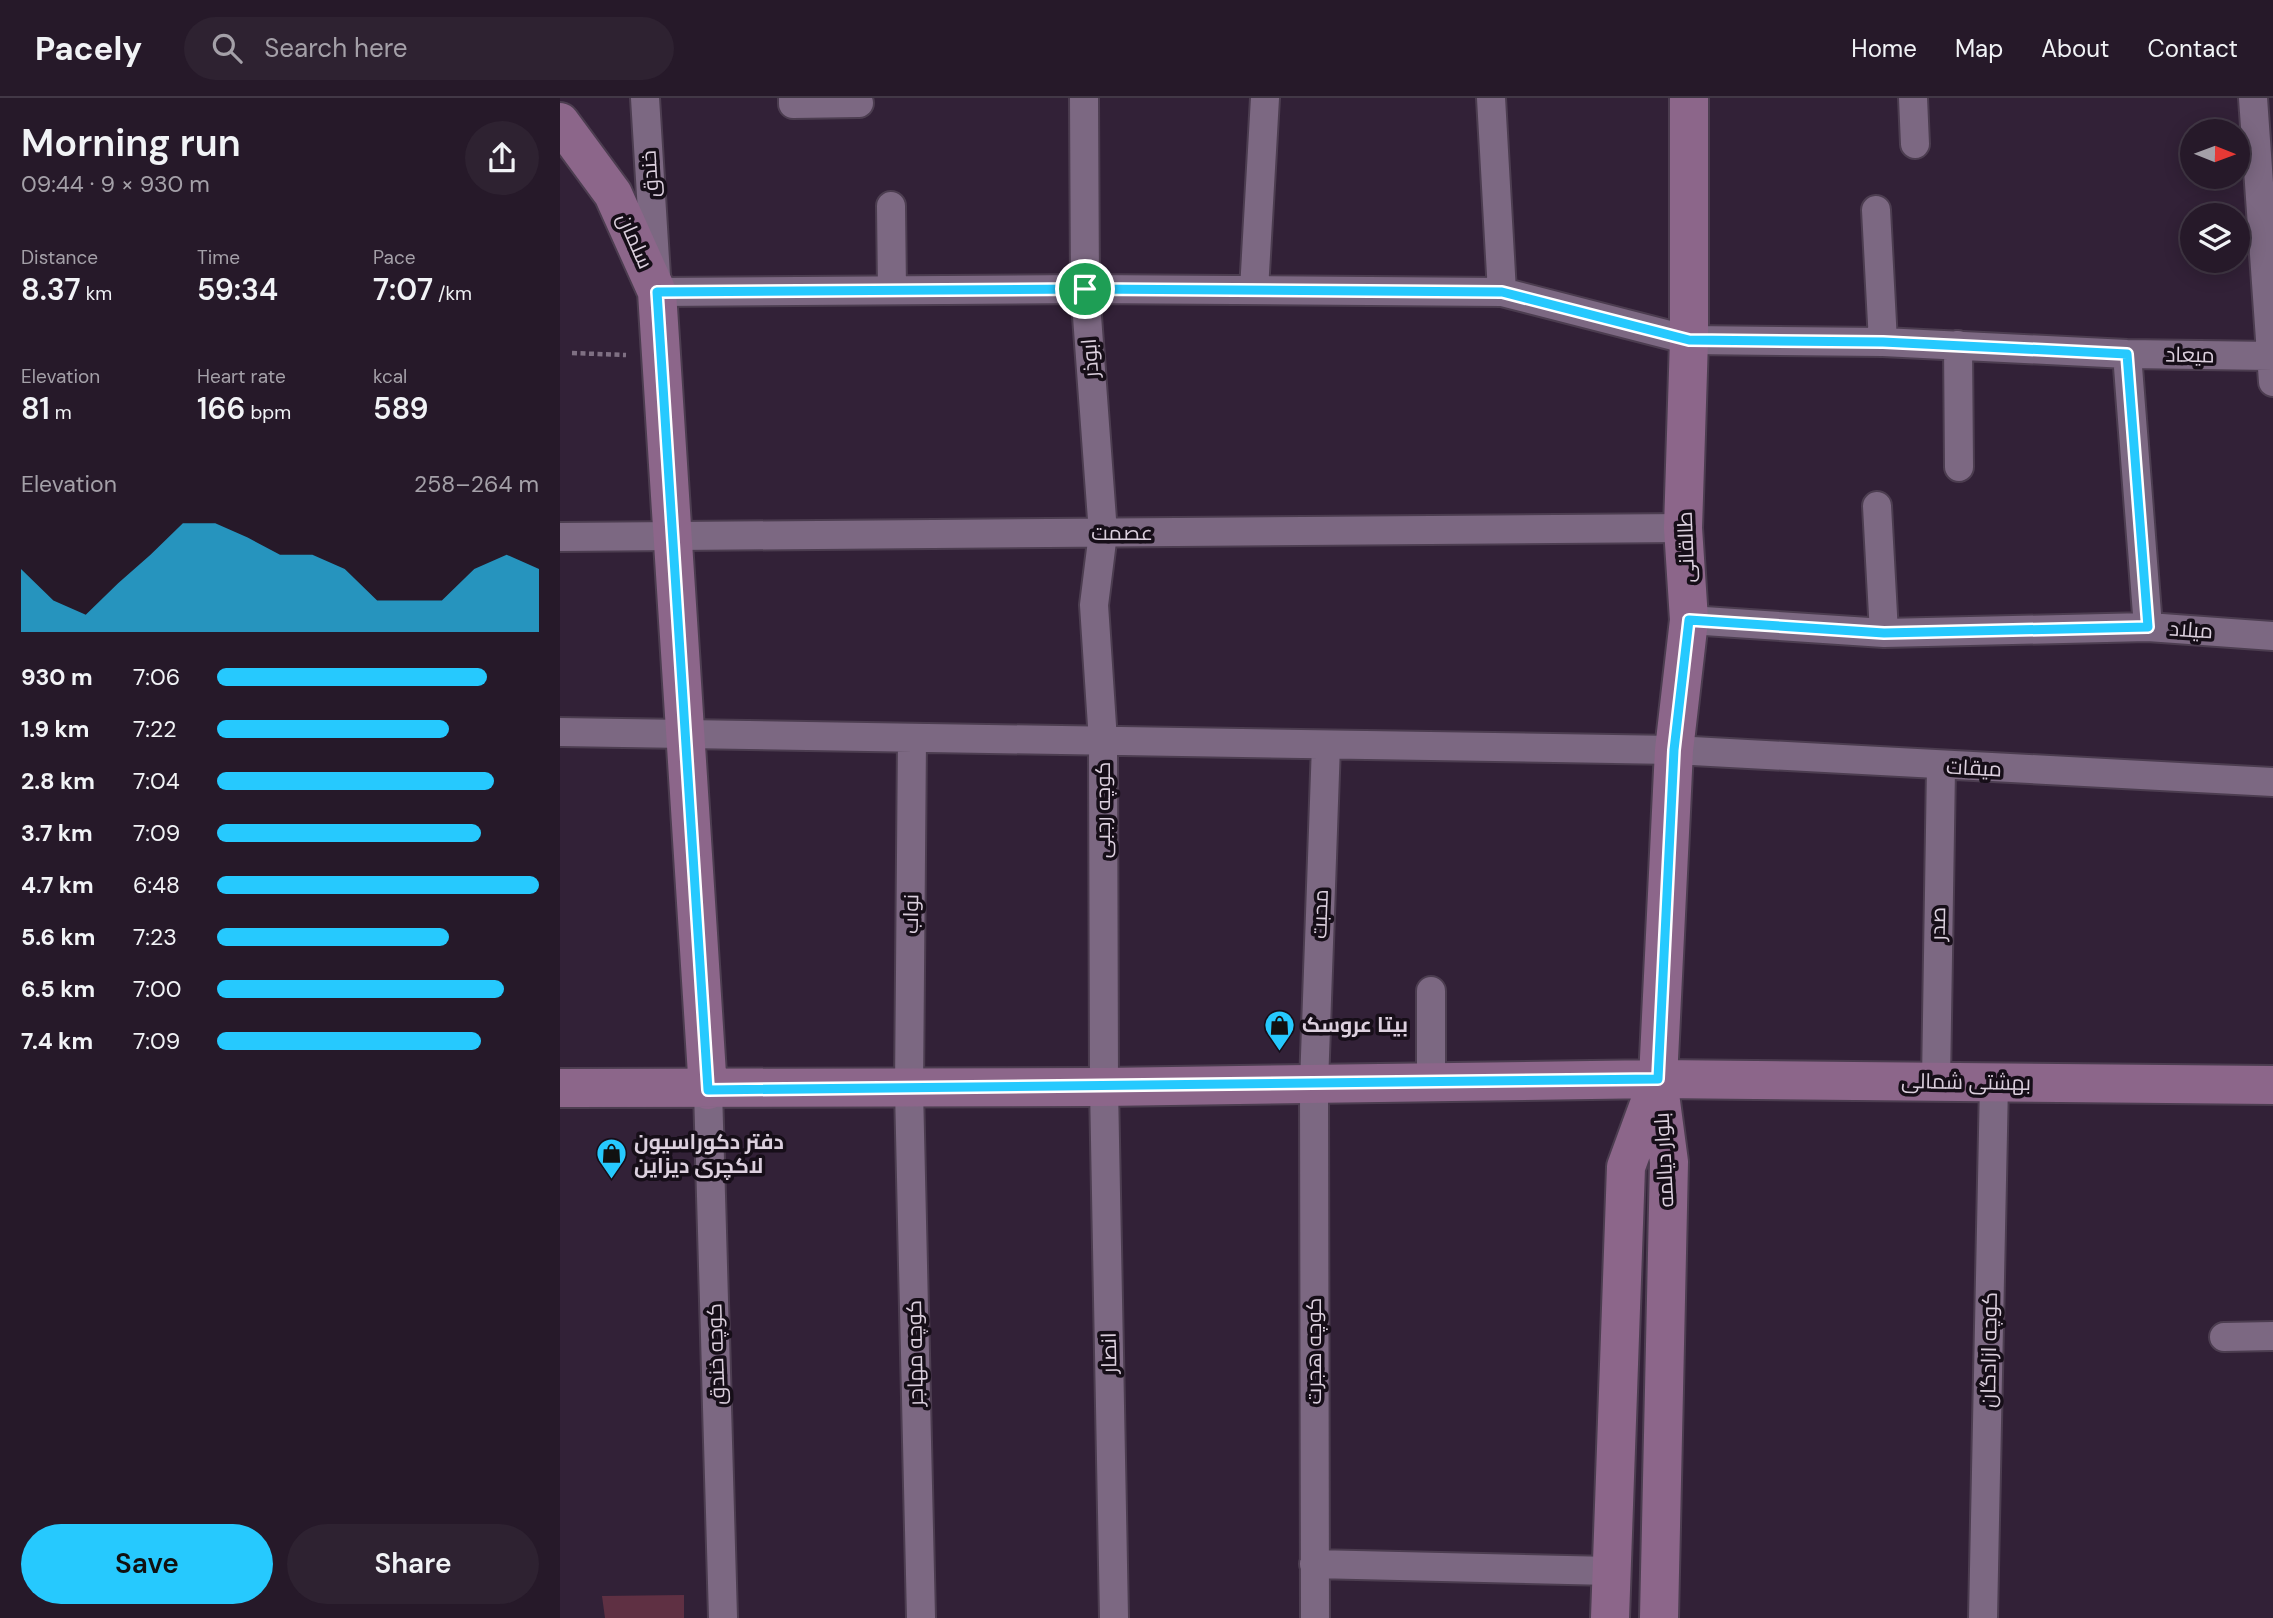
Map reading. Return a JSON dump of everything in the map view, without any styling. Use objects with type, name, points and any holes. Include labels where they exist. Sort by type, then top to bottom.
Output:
[{"type":"main road","name":"طالقانی","points":[[1658,1079],[1674,750],[1689,620],[1683,528],[1689,340],[1689,98]]},
{"type":"main road","name":"سلمان","points":[[560,122],[613,194],[657,292],[708,1090]]},
{"type":"main road","name":"بهشتی شمالی","points":[[560,1088],[909,1089],[1658,1079],[2273,1086]]},
{"type":"main road","name":"بلوار دیالمه","points":[[1610,1618],[1626,1167],[1658,1079]]},
{"type":"main road","name":"بلوار دیالمه","points":[[1658,1079],[1669,1162],[1659,1618]]},
{"type":"street","name":"خندق","points":[[645,98],[657,292]]},
{"type":"street","points":[[793,98],[793,104],[859,103]]},
{"type":"street","name":"ابوذر","points":[[1084,98],[1085,289],[1103,533]]},
{"type":"street","points":[[1254,290],[1265,98]]},
{"type":"street","points":[[1491,98],[1502,292]]},
{"type":"street","points":[[1913,98],[1916,144]]},
{"type":"street","points":[[2253,98],[2272,365]]},
{"type":"street","points":[[891,206],[892,290]]},
{"type":"street","points":[[1876,210],[1883,342]]},
{"type":"street","name":"میعاد","points":[[657,292],[1085,289],[1502,292],[1689,340],[1958,345],[2272,365]]},
{"type":"street","points":[[1958,345],[1958,467]]},
{"type":"street","points":[[2127,354],[2148,627]]},
{"type":"street","points":[[1877,506],[1884,633]]},
{"type":"street","name":"عصمت","points":[[560,537],[1683,528]]},
{"type":"street","name":"کوچه رجبی","points":[[1103,533],[1094,606],[1103,741],[1104,1087]]},
{"type":"street","name":"میلاد","points":[[1689,620],[1884,633],[2148,627],[2273,636]]},
{"type":"street","name":"میقات","points":[[560,732],[1674,750],[2273,782]]},
{"type":"street","name":"نواب","points":[[909,1089],[912,738]]},
{"type":"street","name":"محبت","points":[[1314,1084],[1326,745]]},
{"type":"street","name":"صدر","points":[[1936,1082],[1941,766]]},
{"type":"street","points":[[1431,991],[1431,1083]]},
{"type":"street","name":"کوچه ازادگان","points":[[1983,1618],[1994,1083]]},
{"type":"street","name":"کوچه هجرت","points":[[1314,1084],[1315,1618]]},
{"type":"street","name":"انصار","points":[[1104,1087],[1114,1618]]},
{"type":"street","name":"کوچه مهاجر","points":[[909,1089],[920,1618]]},
{"type":"street","name":"کوچه خندق","points":[[708,1090],[723,1618]]},
{"type":"street","points":[[2224,1337],[2273,1336]]},
{"type":"street","points":[[1314,1564],[1611,1571]]},
{"type":"path","points":[[572,354],[662,356]]},
{"type":"shaded area","points":[[684,1595],[684,1618],[605,1618],[602,1596]]},
{"type":"place","name":"بیتا عروسک","points":[[1279,1052]]},
{"type":"place","name":"دفتر دکوراسیون لاکچری دیزاین","points":[[611,1181]]},
{"type":"route","points":[[1085,289],[1502,292],[1689,340],[1883,342],[2127,354],[2148,627],[1884,633],[1689,620],[1674,750],[1658,1079],[708,1090],[657,292],[1085,289]]}]
